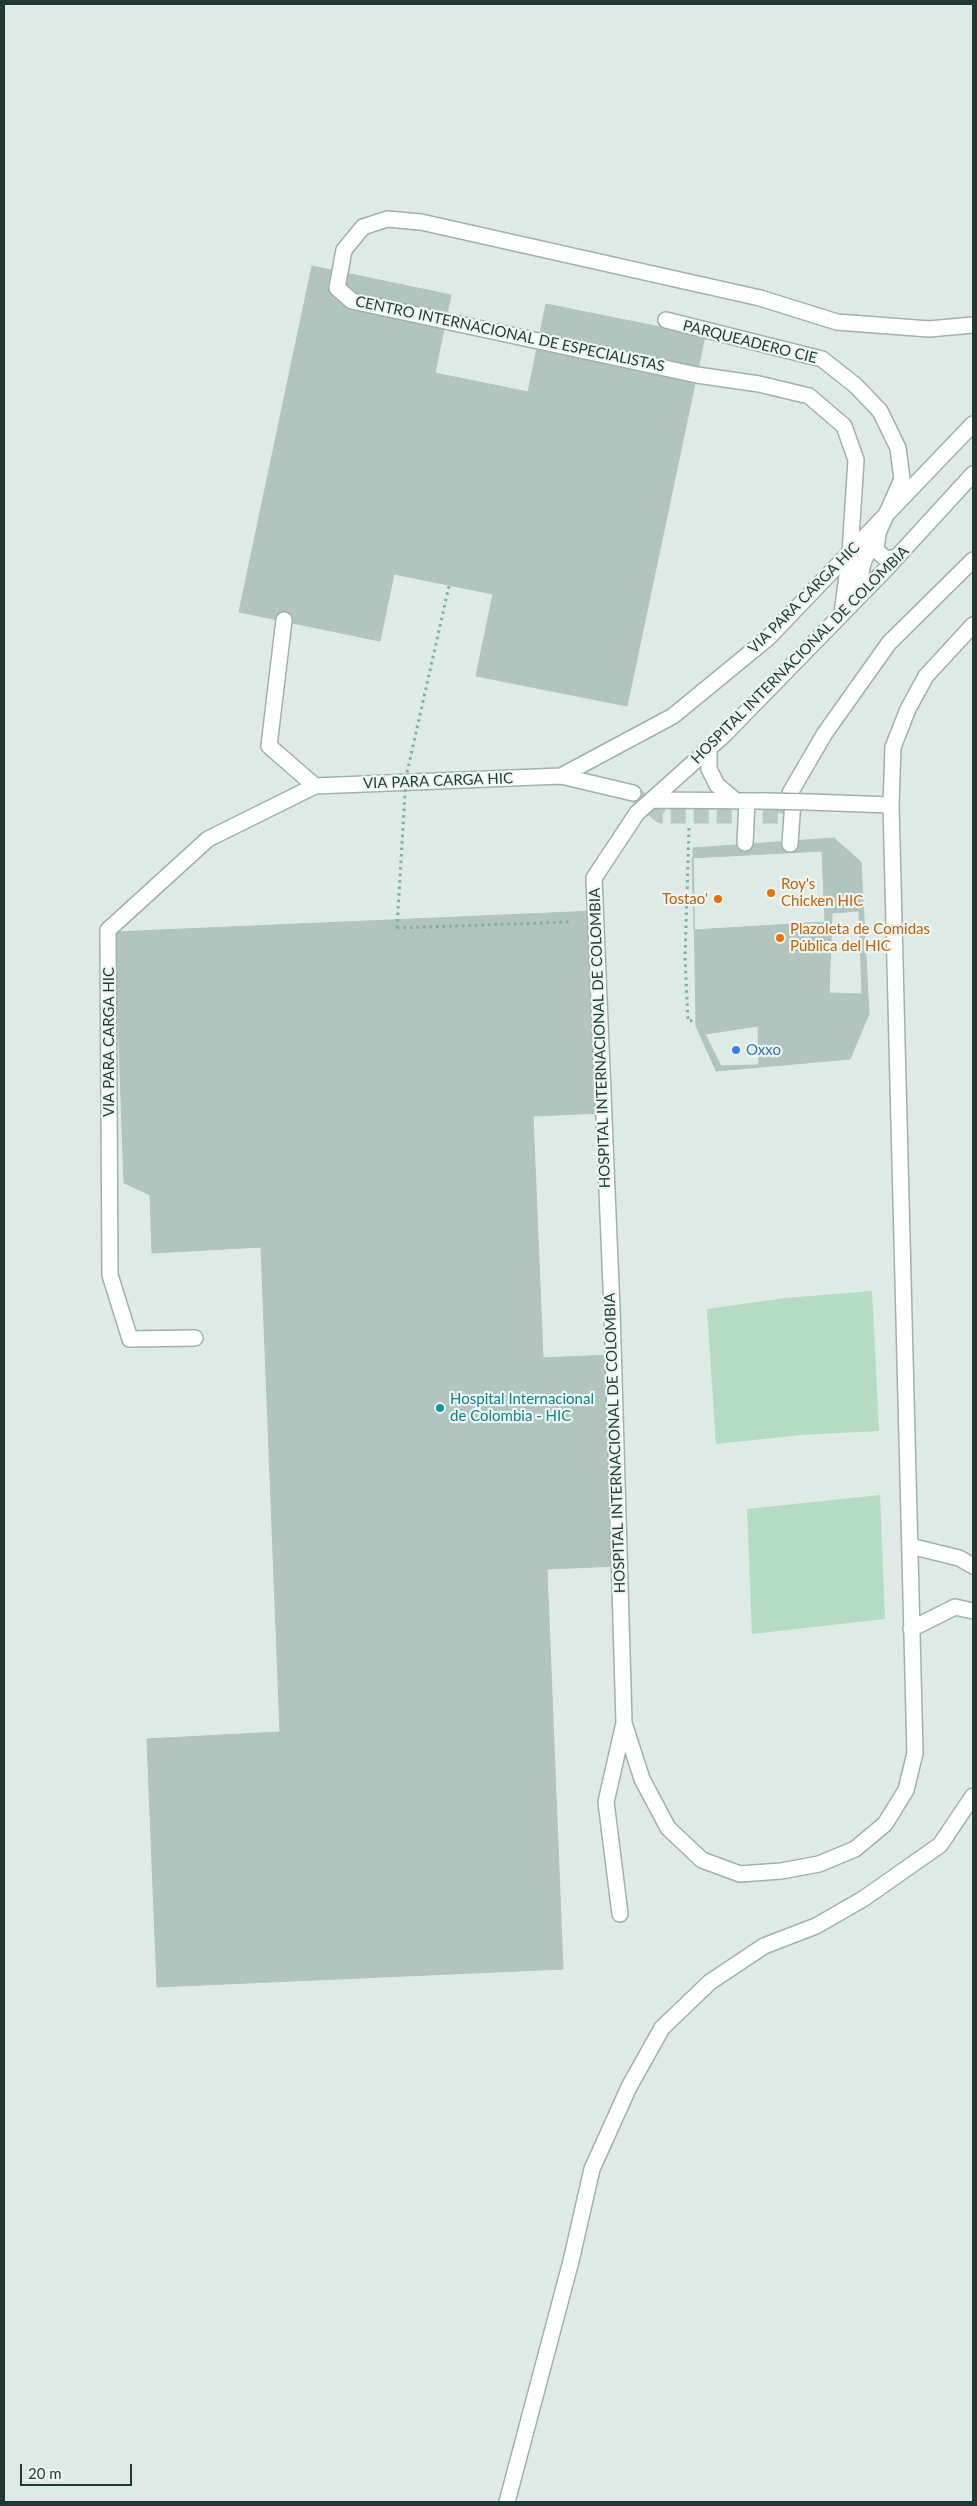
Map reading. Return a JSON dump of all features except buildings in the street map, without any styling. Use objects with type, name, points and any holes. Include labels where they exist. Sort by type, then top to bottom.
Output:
[{"type":"street","name":"CENTRO INTERNACIONAL DE ESPECIALISTAS","points":[[842,614],[850,553],[856,460],[844,426],[810,396],[759,384],[697,375],[352,301],[337,288],[344,250],[363,228],[387,219],[421,222],[760,298],[837,322],[929,329],[973,325]]},
{"type":"street","name":"PARQUEADERO CIE","points":[[666,320],[822,359],[854,385],[880,411],[898,448],[902,479],[878,533],[876,550],[886,559],[896,557]]},
{"type":"street","name":"VIA PARA CARGA HIC","points":[[561,776],[673,716],[768,638],[973,424]]},
{"type":"street","name":"HOSPITAL INTERNACIONAL DE COLOMBIA","points":[[620,1914],[606,1802],[624,1723],[612,1310],[594,878],[637,813],[709,750],[860,596],[973,474]]},
{"type":"street","name":"PARQUEADERO CIE","points":[[860,596],[858,589],[863,563],[870,543],[884,518]]},
{"type":"street","points":[[790,844],[792,797],[825,733],[889,643],[973,560]]},
{"type":"street","points":[[284,620],[269,746],[315,786]]},
{"type":"street","name":"HOSPITAL INTERNACIONAL DE COLOMBIA","points":[[624,1723],[642,1778],[668,1828],[702,1860],[740,1874],[782,1871],[819,1864],[855,1849],[885,1824],[906,1790],[915,1753],[890,805],[893,748],[908,709],[926,676],[973,625]]},
{"type":"street","points":[[709,750],[709,769],[717,785],[741,801]]},
{"type":"street","name":"VIA PARA CARGA HIC","points":[[195,1338],[130,1340],[110,1275],[108,930],[208,839],[315,786],[561,776],[633,793]]},
{"type":"street","points":[[652,800],[766,801],[792,797],[809,802],[890,805]]},
{"type":"street","points":[[741,801],[745,843]]},
{"type":"street","points":[[910,1546],[958,1558],[973,1566]]},
{"type":"street","points":[[911,1629],[954,1607],[973,1611]]},
{"type":"street","points":[[507,2502],[571,2261],[592,2169],[629,2087],[662,2028],[710,1982],[764,1946],[816,1926],[863,1898],[940,1846],[973,1796]]},
{"type":"path","points":[[449,586],[406,777],[397,928],[596,921]]},
{"type":"path","points":[[690,800],[685,958],[688,1021],[696,1020]]},
{"type":"green space","points":[[872,1291],[879,1431],[801,1435],[716,1444],[707,1309],[786,1298]]},
{"type":"green space","points":[[880,1495],[885,1619],[752,1634],[747,1509]]},
{"type":"tunnel","points":[[633,793],[661,816],[784,816],[789,796]]},
{"type":"place","name":"Roy's Chicken HIC","points":[[771,893]]},
{"type":"place","name":"Tostao'","points":[[718,899]]},
{"type":"place","name":"Plazoleta de Comidas Pública del HIC","points":[[780,938]]},
{"type":"place","name":"Oxxo","points":[[736,1050]]},
{"type":"place","name":"Hospital Internacional de Colombia - HIC","points":[[440,1408]]}]
